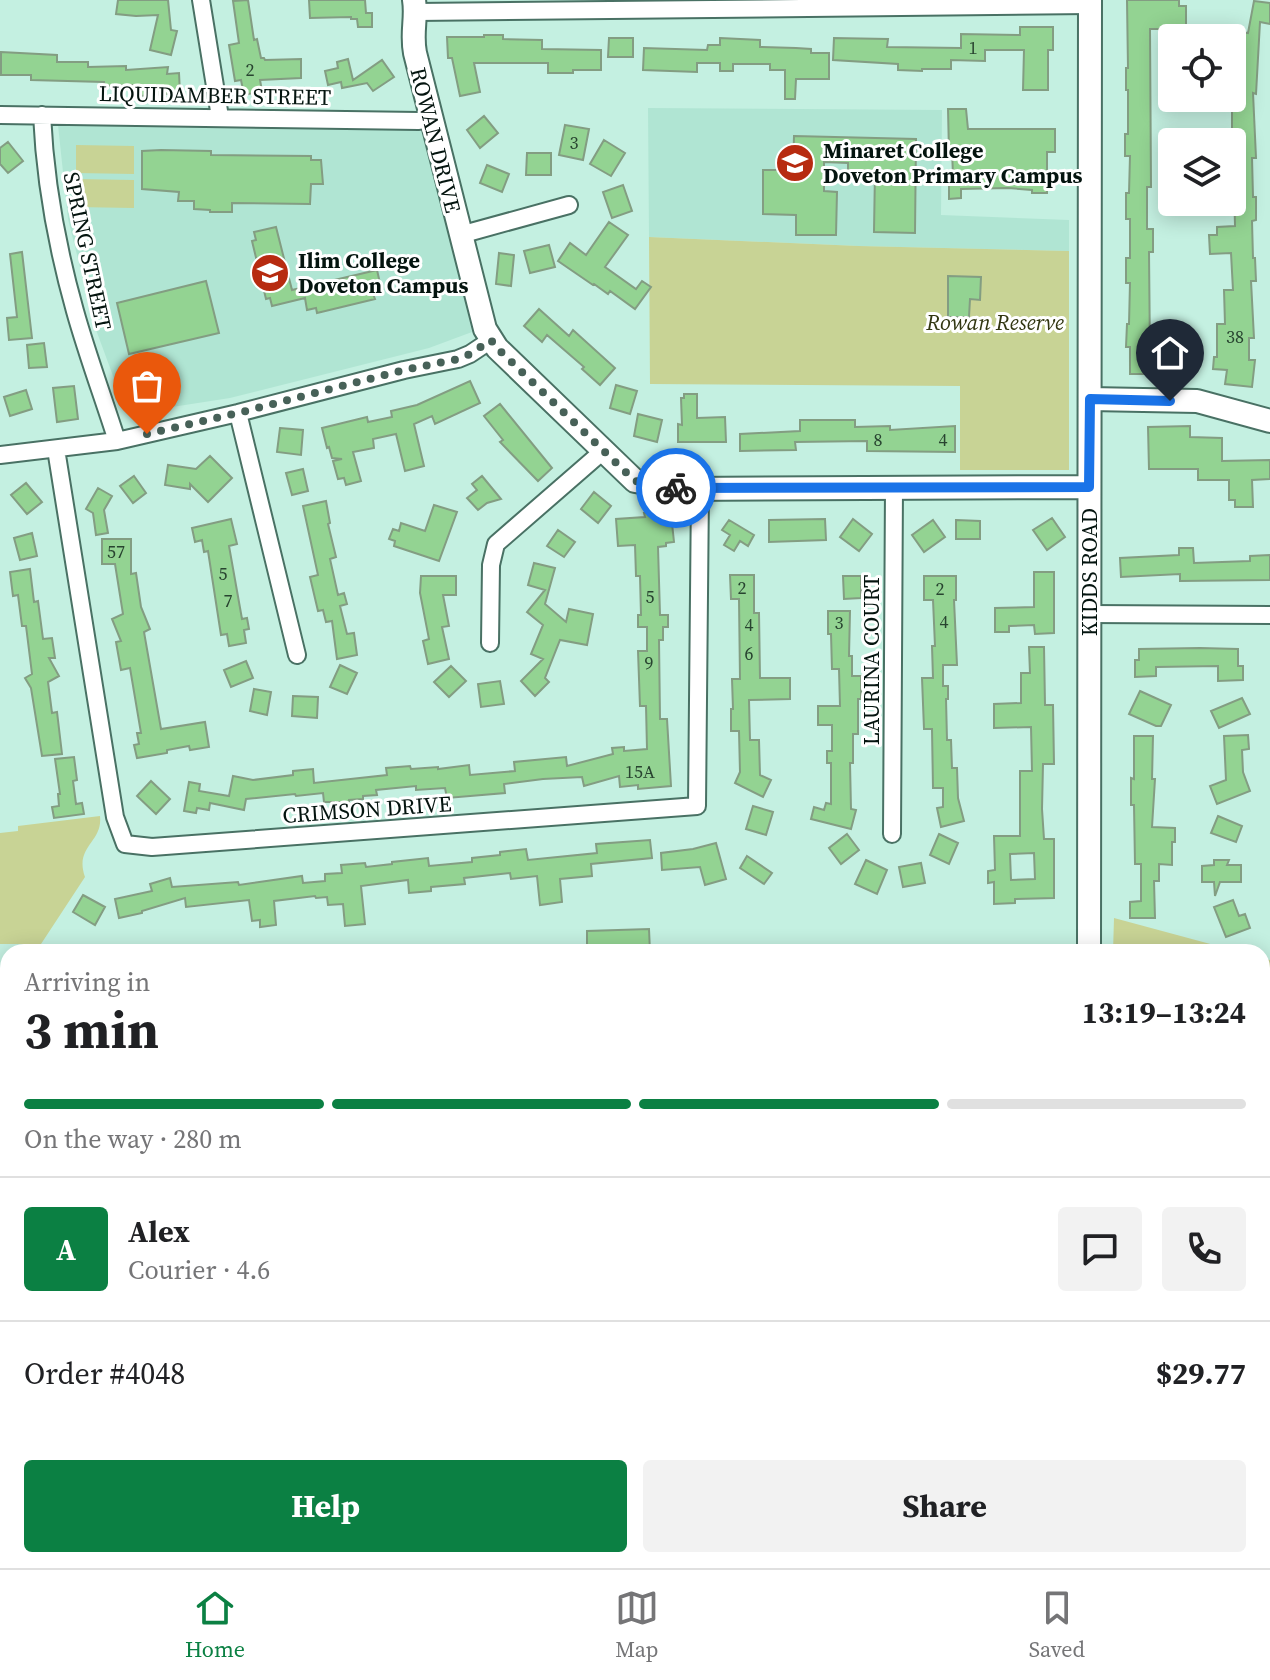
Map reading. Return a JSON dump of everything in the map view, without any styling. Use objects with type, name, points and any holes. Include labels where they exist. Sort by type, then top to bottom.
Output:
[{"type":"street","points":[[201,0],[220,117]]},
{"type":"street","points":[[415,6],[1090,3]]},
{"type":"street","name":"KIDDS ROAD","points":[[1089,944],[1090,3]]},
{"type":"street","name":"ROWAN DRIVE","points":[[415,6],[412,38],[485,329],[497,348],[635,481],[682,489],[1089,487]]},
{"type":"street","name":"LIQUIDAMBER STREET","points":[[0,115],[430,119]]},
{"type":"street","name":"SPRING STREET","points":[[42,115],[54,224],[75,310],[117,441]]},
{"type":"street","points":[[460,235],[569,205]]},
{"type":"street","points":[[0,455],[117,441],[238,413],[458,359],[491,340]]},
{"type":"street","points":[[1090,399],[1197,401],[1270,421]]},
{"type":"street","points":[[238,413],[297,655]]},
{"type":"street","name":"CRIMSON DRIVE","points":[[56,449],[115,817],[125,844],[152,847],[697,806],[700,489]]},
{"type":"street","points":[[490,643],[491,565],[496,544],[603,451]]},
{"type":"street","name":"LAURINA COURT","points":[[892,834],[894,487]]},
{"type":"street","points":[[1089,614],[1270,615]]},
{"type":"shaded area","name":"Minaret College Doveton Primary Campus","points":[[648,108],[942,110],[941,215],[1069,220],[1069,251],[649,237]]},
{"type":"shaded area","name":"Ilim College Doveton Campus","points":[[214,119],[425,123],[472,332],[429,348],[230,398],[127,414],[95,327],[68,219],[58,125]]},
{"type":"green space","points":[[76,145],[134,146],[134,174],[76,173]]},
{"type":"green space","points":[[75,179],[134,180],[134,208],[75,207]]},
{"type":"green space","name":"Rowan Reserve","points":[[649,237],[1069,251],[1069,470],[960,470],[960,386],[650,384]]},
{"type":"green space","points":[[100,816],[97,833],[83,858],[85,877],[41,944],[0,944],[0,833],[18,831],[18,826]]},
{"type":"green space","points":[[1114,918],[1210,944],[1113,944]]},
{"type":"building","points":[[118,0],[168,0],[171,30],[177,31],[171,55],[150,50],[158,15],[116,14]]},
{"type":"building","points":[[248,0],[254,40],[257,39],[261,58],[301,59],[301,78],[260,80],[262,91],[244,95],[241,80],[235,81],[229,45],[239,43],[233,1]]},
{"type":"building","points":[[309,0],[365,0],[366,13],[372,13],[372,27],[358,27],[357,19],[351,17],[310,18]]},
{"type":"building","points":[[1127,0],[1179,0],[1179,6],[1186,6],[1186,24],[1158,24],[1158,29],[1150,29],[1151,187],[1147,187],[1147,229],[1153,229],[1153,252],[1149,252],[1150,356],[1164,356],[1164,374],[1130,374],[1130,347],[1126,347],[1130,283],[1126,283],[1126,258],[1130,258],[1126,193],[1129,193],[1130,156],[1125,156]]},
{"type":"building","points":[[1254,1],[1270,3],[1270,24],[1260,22],[1256,94],[1253,93],[1256,158],[1252,158],[1256,220],[1252,221],[1256,281],[1251,281],[1254,338],[1249,338],[1249,360],[1255,360],[1252,387],[1225,384],[1227,370],[1213,369],[1214,357],[1217,357],[1217,324],[1225,324],[1224,290],[1233,290],[1231,253],[1210,254],[1209,235],[1217,235],[1217,227],[1235,226],[1235,216],[1246,216],[1246,128],[1232,128],[1232,112],[1246,112],[1248,33]]},
{"type":"building","points":[[1020,27],[1053,27],[1053,50],[1048,50],[1048,90],[1023,90],[1024,50],[985,50],[985,61],[951,60],[951,69],[922,71],[898,70],[898,64],[833,60],[834,38],[888,39],[887,47],[961,48],[961,34],[1020,35]]},
{"type":"building","points":[[484,35],[542,40],[542,49],[601,50],[601,70],[548,73],[548,63],[474,63],[480,92],[460,96],[452,58],[448,58],[447,37]]},
{"type":"building","points":[[609,38],[633,38],[633,57],[608,57]]},
{"type":"building","points":[[720,38],[760,40],[760,47],[811,49],[811,53],[829,53],[829,79],[796,79],[795,99],[785,99],[785,70],[770,70],[770,64],[733,64],[733,71],[720,71],[720,63],[697,63],[697,72],[643,70],[644,48],[707,50],[708,45],[720,45]]},
{"type":"building","points":[[1,52],[57,55],[57,62],[88,62],[88,67],[126,66],[126,70],[168,67],[167,74],[179,73],[180,93],[139,96],[139,89],[135,90],[134,85],[104,86],[104,82],[31,80],[31,75],[1,75]]},
{"type":"building","points":[[348,59],[353,80],[382,60],[394,77],[373,91],[367,83],[342,88],[341,82],[328,85],[325,71],[338,68],[337,62]]},
{"type":"building","points":[[948,109],[966,109],[968,129],[1055,129],[1055,152],[1047,152],[1047,193],[1008,188],[961,189],[961,198],[949,199],[949,175],[953,175]]},
{"type":"building","points":[[484,116],[498,133],[480,148],[467,130]]},
{"type":"building","points":[[565,125],[589,129],[583,160],[559,155]]},
{"type":"building","points":[[794,136],[916,139],[915,233],[874,232],[875,171],[848,170],[848,163],[824,162],[824,191],[837,192],[836,235],[796,235],[796,215],[763,214],[763,170],[793,170]]},
{"type":"building","points":[[604,140],[625,153],[611,176],[590,164]]},
{"type":"building","points":[[8,142],[23,161],[8,173],[0,164],[0,148]]},
{"type":"building","points":[[142,151],[211,151],[211,155],[311,156],[311,160],[321,160],[323,184],[311,184],[310,204],[232,203],[232,212],[194,209],[194,201],[178,201],[179,192],[142,189]]},
{"type":"building","points":[[527,153],[551,153],[551,175],[526,175]]},
{"type":"building","points":[[487,165],[509,174],[502,192],[480,183]]},
{"type":"building","points":[[623,185],[632,211],[612,218],[603,192]]},
{"type":"building","points":[[609,222],[628,235],[605,267],[636,289],[642,281],[651,287],[635,309],[558,261],[570,243],[586,255]]},
{"type":"building","points":[[276,227],[292,290],[377,270],[382,292],[373,294],[375,299],[317,313],[316,308],[307,310],[305,298],[272,306],[270,298],[266,299],[252,241],[256,240],[254,232]]},
{"type":"building","points":[[549,245],[555,267],[530,273],[524,251]]},
{"type":"building","points":[[22,252],[32,338],[9,340],[7,318],[17,317],[10,254]]},
{"type":"building","points":[[499,253],[514,255],[511,286],[496,284]]},
{"type":"building","points":[[948,276],[981,277],[980,300],[970,299],[969,317],[948,317]]},
{"type":"building","points":[[206,281],[219,333],[129,354],[117,303]]},
{"type":"building","points":[[539,309],[569,336],[573,330],[615,368],[600,385],[547,335],[542,342],[524,326]]},
{"type":"building","points":[[44,343],[47,367],[29,368],[27,345]]},
{"type":"building","points":[[470,381],[480,403],[435,424],[432,416],[414,424],[424,466],[405,471],[396,434],[373,439],[374,448],[353,452],[361,481],[346,485],[344,478],[338,479],[333,461],[342,459],[332,458],[322,428],[367,417],[368,422],[392,417],[391,411],[417,405]]},
{"type":"building","points":[[616,385],[637,391],[630,414],[610,408]]},
{"type":"building","points":[[74,386],[78,419],[57,422],[53,388]]},
{"type":"building","points":[[26,390],[32,409],[10,416],[4,397]]},
{"type":"building","points":[[684,394],[697,394],[697,418],[725,417],[726,442],[678,442],[678,424],[682,425],[681,398]]},
{"type":"building","points":[[500,404],[552,468],[538,481],[500,442],[503,440],[484,416]]},
{"type":"building","points":[[638,414],[662,420],[657,442],[634,436]]},
{"type":"building","points":[[800,420],[855,420],[855,427],[890,426],[890,430],[955,426],[955,452],[867,451],[867,441],[795,442],[796,450],[740,451],[740,434],[800,431]]},
{"type":"building","points":[[1190,426],[1190,437],[1222,438],[1222,461],[1270,460],[1270,479],[1252,480],[1253,507],[1235,507],[1235,500],[1229,500],[1229,480],[1198,480],[1198,469],[1149,469],[1148,427]]},
{"type":"building","points":[[280,428],[303,430],[301,455],[277,452]]},
{"type":"building","points":[[210,456],[232,478],[208,502],[190,484],[190,489],[165,485],[168,465],[196,469]]},
{"type":"building","points":[[303,469],[308,491],[292,495],[286,473]]},
{"type":"building","points":[[134,476],[146,493],[133,503],[120,486]]},
{"type":"building","points":[[482,476],[501,499],[487,503],[478,510],[467,498],[477,490],[472,484]]},
{"type":"building","points":[[26,483],[42,502],[27,514],[11,495]]},
{"type":"building","points":[[98,488],[112,496],[104,510],[108,533],[96,535],[93,513],[86,509]]},
{"type":"building","points":[[594,492],[611,506],[598,523],[581,509]]},
{"type":"building","points":[[326,501],[336,557],[330,559],[338,595],[344,593],[347,604],[340,606],[347,634],[354,633],[357,655],[337,659],[332,621],[326,622],[323,610],[318,611],[310,577],[318,575],[303,506]]},
{"type":"building","points":[[434,505],[457,512],[439,561],[394,546],[395,541],[389,539],[393,529],[399,531],[401,523],[425,531]]},
{"type":"building","points":[[659,512],[659,515],[671,514],[674,542],[658,547],[660,615],[668,615],[668,627],[663,627],[663,640],[659,640],[660,719],[667,719],[671,786],[620,787],[619,776],[584,786],[582,777],[543,779],[504,784],[505,793],[447,798],[445,788],[416,790],[416,786],[376,790],[377,795],[363,796],[363,799],[349,802],[324,802],[323,793],[295,794],[246,799],[244,810],[210,803],[209,810],[197,808],[196,813],[184,811],[189,782],[200,784],[199,791],[229,796],[233,776],[253,780],[313,769],[314,783],[387,775],[386,768],[410,766],[411,769],[438,769],[469,765],[470,775],[515,771],[514,762],[566,757],[567,766],[613,754],[612,748],[624,747],[624,751],[647,749],[646,706],[640,706],[638,651],[647,651],[647,627],[638,627],[638,615],[641,615],[640,576],[636,576],[635,545],[618,546],[616,519],[645,517],[644,513]]},
{"type":"building","points":[[1052,518],[1065,537],[1047,550],[1033,530]]},
{"type":"building","points":[[231,519],[237,544],[229,546],[242,619],[247,618],[249,629],[244,630],[246,643],[229,646],[227,634],[221,635],[208,551],[204,552],[202,540],[195,542],[192,528]]},
{"type":"building","points":[[825,519],[826,540],[769,542],[769,520]]},
{"type":"building","points":[[853,519],[872,534],[859,551],[840,537]]},
{"type":"building","points":[[729,520],[754,535],[748,546],[740,541],[734,551],[724,545],[730,535],[722,530]]},
{"type":"building","points":[[933,520],[945,537],[924,552],[912,535]]},
{"type":"building","points":[[956,520],[980,521],[980,539],[956,539]]},
{"type":"building","points":[[558,530],[575,542],[564,557],[547,546]]},
{"type":"building","points":[[32,533],[37,556],[20,560],[14,538]]},
{"type":"building","points":[[102,539],[131,539],[131,574],[136,573],[141,607],[150,629],[144,632],[161,729],[205,722],[209,747],[190,750],[189,746],[137,758],[134,745],[139,744],[137,733],[141,733],[130,668],[121,670],[116,642],[121,641],[112,619],[123,614],[115,564],[102,564]]},
{"type":"building","points":[[1179,548],[1193,548],[1194,563],[1250,561],[1250,556],[1270,555],[1270,580],[1180,581],[1180,574],[1121,577],[1120,558],[1179,555]]},
{"type":"building","points":[[534,563],[555,568],[545,604],[566,622],[569,609],[593,614],[587,645],[560,640],[545,678],[549,682],[535,696],[521,681],[543,659],[531,654],[543,625],[527,612],[545,590],[528,585]]},
{"type":"building","points":[[30,569],[43,639],[52,638],[55,658],[49,658],[59,676],[48,682],[52,713],[57,712],[62,754],[42,756],[31,688],[25,678],[32,674],[26,626],[22,626],[18,595],[13,596],[10,572]]},
{"type":"building","points":[[1034,572],[1054,572],[1054,633],[1035,634],[1034,625],[1009,626],[1009,632],[995,632],[995,608],[1034,607]]},
{"type":"building","points":[[730,575],[754,575],[754,613],[759,613],[760,678],[790,678],[790,699],[749,700],[750,740],[759,740],[760,775],[771,780],[763,797],[735,783],[740,772],[739,731],[731,731],[731,709],[732,679],[740,679],[739,599],[731,599]]},
{"type":"building","points":[[421,576],[456,576],[456,595],[443,595],[449,626],[442,627],[449,659],[428,664],[423,641],[429,639],[420,593]]},
{"type":"building","points":[[843,576],[861,576],[861,598],[844,599]]},
{"type":"building","points":[[924,576],[956,576],[957,665],[943,665],[943,686],[948,686],[947,740],[951,740],[952,768],[957,768],[958,798],[964,821],[941,827],[937,808],[943,807],[943,788],[933,788],[932,729],[924,729],[922,678],[933,678],[932,646],[935,646],[933,600],[924,600]]},
{"type":"building","points":[[828,611],[850,611],[852,676],[861,676],[858,734],[853,734],[853,763],[850,763],[851,809],[856,810],[851,829],[811,819],[814,807],[824,810],[826,803],[831,804],[831,763],[827,763],[827,751],[832,751],[832,725],[818,725],[818,706],[840,706],[839,669],[832,669]]},
{"type":"building","points":[[1029,647],[1044,647],[1045,705],[1053,705],[1054,764],[1043,764],[1042,809],[1044,839],[1054,839],[1054,898],[1015,899],[1015,903],[994,904],[994,882],[988,883],[988,871],[995,870],[994,836],[1020,836],[1020,771],[1032,771],[1031,727],[994,728],[994,704],[1021,703],[1021,673],[1030,673]],"holes":[[[1034,853],[1035,879],[1011,880],[1010,854]]]},
{"type":"building","points":[[1139,649],[1238,649],[1238,666],[1243,666],[1243,680],[1218,681],[1218,666],[1156,667],[1156,676],[1135,677],[1135,660],[1139,660]]},
{"type":"building","points":[[246,661],[253,678],[231,687],[224,670]]},
{"type":"building","points":[[340,665],[357,673],[347,694],[330,687]]},
{"type":"building","points":[[451,666],[466,681],[449,697],[434,682]]},
{"type":"building","points":[[500,681],[504,704],[481,707],[478,684]]},
{"type":"building","points":[[254,689],[271,692],[267,715],[250,711]]},
{"type":"building","points":[[1140,691],[1171,705],[1161,726],[1129,714]]},
{"type":"building","points":[[293,696],[318,697],[317,718],[292,716]]},
{"type":"building","points":[[1242,698],[1250,714],[1219,728],[1211,711]]},
{"type":"building","points":[[1248,735],[1249,749],[1242,750],[1243,772],[1250,791],[1217,804],[1210,786],[1226,780],[1224,736]]},
{"type":"building","points":[[1134,736],[1153,736],[1152,779],[1155,779],[1152,827],[1175,828],[1172,865],[1159,864],[1159,881],[1154,881],[1155,918],[1130,918],[1130,902],[1141,901],[1141,864],[1135,864],[1134,805],[1131,805]]},
{"type":"building","points":[[74,757],[76,804],[82,803],[84,814],[54,818],[52,807],[59,806],[60,794],[55,759]]},
{"type":"building","points":[[151,781],[170,799],[156,814],[137,796]]},
{"type":"building","points":[[753,806],[773,812],[766,835],[746,829]]},
{"type":"building","points":[[1218,816],[1242,826],[1236,842],[1211,833]]},
{"type":"building","points":[[847,834],[859,850],[841,864],[829,848]]},
{"type":"building","points":[[939,834],[958,843],[949,864],[930,855]]},
{"type":"building","points":[[650,840],[652,858],[591,864],[592,876],[560,879],[562,902],[540,905],[537,876],[511,879],[510,873],[464,878],[465,884],[431,887],[431,891],[409,893],[408,880],[361,886],[365,924],[345,926],[343,904],[328,905],[327,897],[274,901],[276,925],[260,927],[260,920],[252,921],[249,900],[186,907],[185,898],[119,918],[115,899],[152,891],[150,884],[170,878],[172,887],[238,882],[239,885],[302,876],[303,883],[325,881],[325,874],[342,873],[341,865],[365,863],[366,867],[428,858],[429,866],[472,862],[472,858],[526,849],[528,860],[597,853],[596,844]]},
{"type":"building","points":[[716,843],[726,879],[705,885],[700,867],[662,870],[661,853]]},
{"type":"building","points":[[747,856],[772,873],[764,884],[740,868]]},
{"type":"building","points":[[866,860],[887,870],[877,894],[855,884]]},
{"type":"building","points":[[1214,860],[1229,860],[1227,865],[1241,865],[1241,882],[1220,882],[1215,896],[1214,882],[1202,882],[1202,866],[1214,865]]},
{"type":"building","points":[[921,863],[925,883],[903,887],[899,867]]},
{"type":"building","points":[[83,895],[105,907],[95,925],[73,912]]},
{"type":"building","points":[[1233,900],[1239,916],[1245,914],[1250,928],[1226,937],[1214,907]]},
{"type":"building","points":[[649,929],[650,944],[587,944],[587,931]]},
{"type":"way so far","points":[[147,434],[458,359],[491,340],[635,481],[676,488]]},
{"type":"place","name":"Minaret College Doveton Primary Campus","points":[[795,163]]},
{"type":"place","name":"Ilim College Doveton Campus","points":[[270,273]]},
{"type":"route","points":[[676,488],[1089,487],[1090,399],[1170,401]]}]
